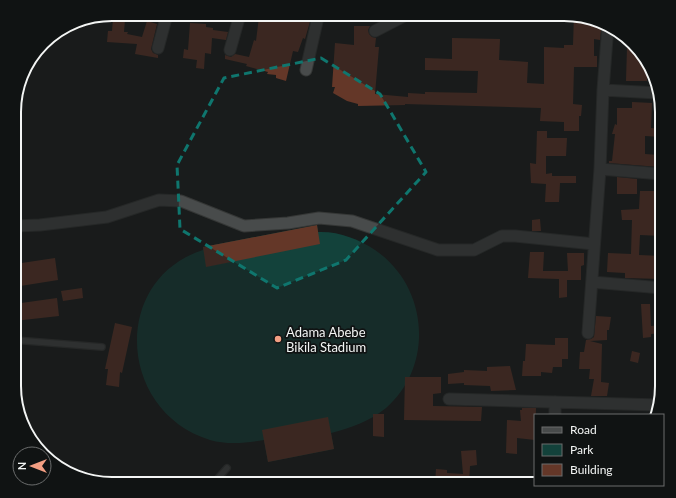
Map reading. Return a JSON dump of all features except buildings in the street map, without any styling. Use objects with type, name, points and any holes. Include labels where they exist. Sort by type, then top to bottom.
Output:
[{"type":"street","points":[[158,48],[165,21]]},
{"type":"street","points":[[230,50],[238,21]]},
{"type":"street","points":[[306,70],[317,21]]},
{"type":"street","points":[[375,31],[394,21]]},
{"type":"street","points":[[588,333],[600,169],[603,90],[607,32]]},
{"type":"street","points":[[603,90],[653,93]]},
{"type":"street","points":[[600,169],[655,173]]},
{"type":"street","points":[[21,226],[107,217],[159,200],[181,201],[244,226],[288,223],[319,218],[352,222],[438,250],[474,250],[502,236],[594,244]]},
{"type":"street","points":[[592,282],[655,287]]},
{"type":"street","points":[[449,399],[653,405]]},
{"type":"street","points":[[555,402],[555,414]]},
{"type":"lane","points":[[21,341],[102,347]]},
{"type":"lane","points":[[219,477],[227,468]]},
{"type":"highlighted area","points":[[321,58],[380,94],[426,172],[346,260],[277,288],[180,229],[177,165],[224,78]]},
{"type":"green space","name":"Adama Abebe Bikila Stadium","points":[[317,225],[318,232],[348,236],[375,250],[393,265],[406,284],[415,304],[419,326],[418,349],[412,370],[402,390],[386,408],[373,417],[353,426],[331,433],[334,449],[268,462],[264,440],[237,443],[217,442],[179,425],[157,403],[143,375],[137,346],[140,316],[152,288],[173,266],[203,250],[203,247]]},
{"type":"place","name":"Adama Abebe Bikila Stadium","points":[[278,339]]}]
